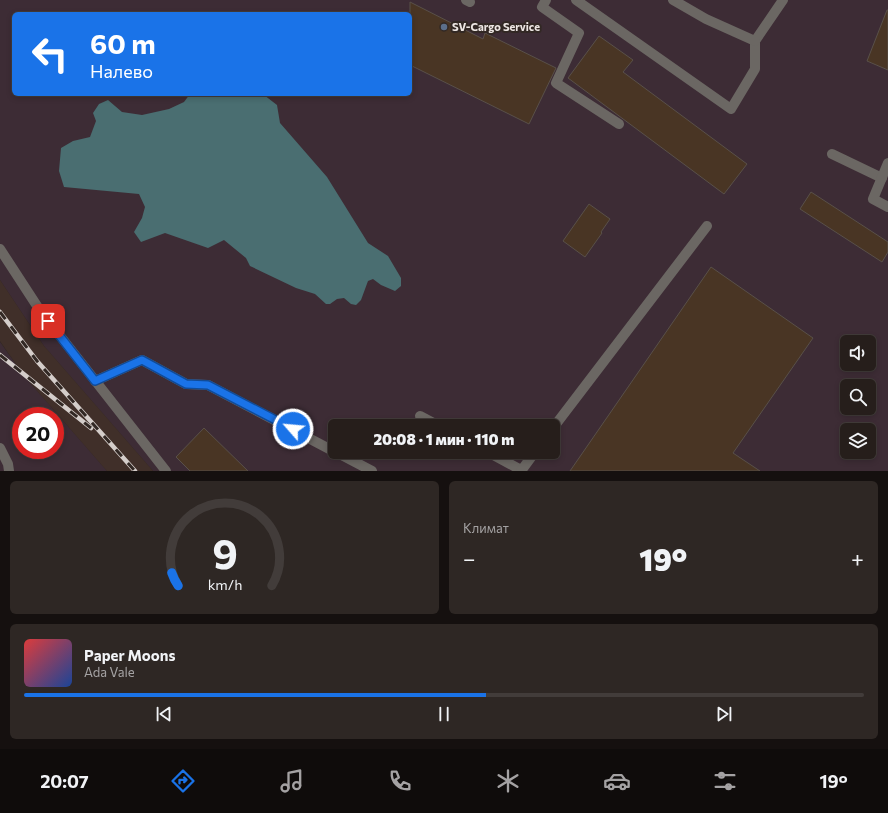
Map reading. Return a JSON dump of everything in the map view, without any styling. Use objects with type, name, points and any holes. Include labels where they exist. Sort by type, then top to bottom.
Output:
[{"type":"lane","points":[[546,0],[542,7],[579,34],[556,83],[619,124]]},
{"type":"lane","points":[[576,0],[731,109],[755,69],[755,41],[783,0]]},
{"type":"lane","points":[[673,0],[706,20],[755,41]]},
{"type":"lane","points":[[832,154],[882,178]]},
{"type":"lane","points":[[888,163],[873,199],[888,207]]},
{"type":"lane","points":[[560,419],[707,226]]},
{"type":"lane","points":[[0,249],[39,309],[166,471]]},
{"type":"lane","points":[[95,381],[142,360],[186,384],[208,385],[328,448]]},
{"type":"lane","points":[[420,416],[426,419]]},
{"type":"lane","points":[[0,448],[8,464],[9,471]]},
{"type":"lane","points":[[349,459],[372,471]]},
{"type":"lane","points":[[501,459],[521,470],[530,459]]},
{"type":"shaded area","points":[[0,0],[888,0],[888,471],[153,471],[44,346],[0,280]]},
{"type":"shaded area","points":[[0,280],[44,346],[153,471],[107,471],[64,422],[64,407],[51,407],[25,377],[0,341]]},
{"type":"shaded area","points":[[0,342],[25,377],[51,407],[12,407],[12,459],[64,459],[64,422],[107,471],[0,471]]},
{"type":"water","points":[[188,96],[265,96],[277,105],[280,123],[327,177],[368,243],[388,256],[401,278],[401,286],[395,291],[381,285],[373,279],[368,281],[361,300],[356,305],[351,304],[344,298],[337,299],[330,304],[326,304],[315,294],[296,288],[250,266],[246,258],[224,240],[208,248],[165,233],[141,242],[134,232],[142,218],[145,207],[139,194],[64,187],[59,171],[61,148],[73,141],[90,137],[96,121],[93,113],[99,104],[108,100],[122,112],[142,115],[169,109],[184,102]]},
{"type":"building","points":[[410,2],[483,39],[485,33],[556,68],[529,124],[412,66],[412,12],[410,12]]},
{"type":"building","points":[[888,10],[888,70],[867,61]]},
{"type":"building","points":[[599,36],[633,60],[623,72],[747,164],[724,194],[568,78]]},
{"type":"building","points":[[811,192],[888,242],[888,252],[882,262],[800,209]]},
{"type":"building","points":[[589,204],[610,219],[585,257],[563,241]]},
{"type":"building","points":[[711,267],[813,338],[733,453],[760,471],[570,471]]},
{"type":"building","points":[[204,428],[248,471],[190,471],[176,457]]},
{"type":"railway","points":[[0,312],[37,361],[135,471]]},
{"type":"railway","points":[[0,355],[91,428]]},
{"type":"place","name":"SV-Cargo Service","points":[[444,27]]},
{"type":"route","points":[[48,321],[95,381],[142,360],[186,384],[208,385],[293,429]]}]
